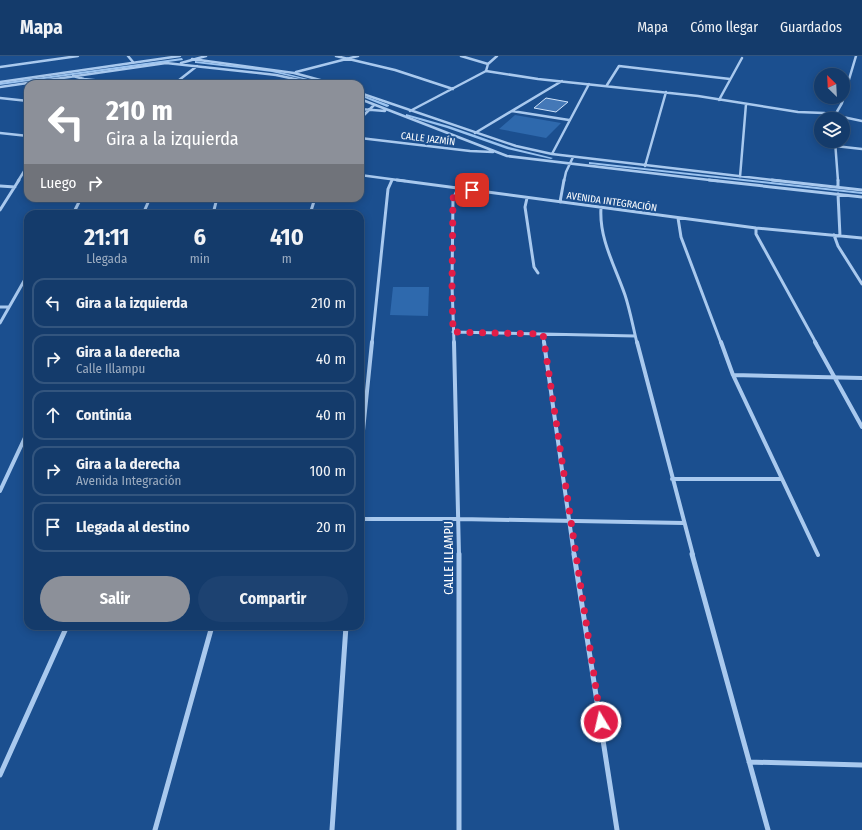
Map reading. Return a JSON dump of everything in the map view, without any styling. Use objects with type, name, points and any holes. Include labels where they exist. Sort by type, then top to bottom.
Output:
[{"type":"street","points":[[0,67],[54,58],[78,56]]},
{"type":"street","points":[[128,56],[133,62]]},
{"type":"street","points":[[0,82],[180,56]]},
{"type":"street","points":[[180,64],[198,57],[206,56]]},
{"type":"street","points":[[336,56],[350,58],[395,70],[453,90]]},
{"type":"street","points":[[294,73],[358,56]]},
{"type":"street","points":[[461,56],[488,64]]},
{"type":"street","points":[[486,71],[488,64],[496,56]]},
{"type":"street","points":[[837,112],[842,103],[856,56]]},
{"type":"street","points":[[719,100],[742,58]]},
{"type":"street","points":[[192,59],[294,73],[320,80]]},
{"type":"street","points":[[46,80],[156,63],[180,64],[276,75],[299,80]]},
{"type":"street","points":[[179,80],[198,66]]},
{"type":"street","points":[[607,85],[619,66],[730,79]]},
{"type":"street","points":[[410,111],[453,90],[486,71],[666,92],[814,113]]},
{"type":"street","points":[[72,76],[93,80]]},
{"type":"street","points":[[475,133],[562,81]]},
{"type":"street","points":[[0,87],[24,83]]},
{"type":"street","points":[[552,154],[589,84]]},
{"type":"street","points":[[645,166],[666,92]]},
{"type":"street","points":[[364,94],[516,146],[552,154],[862,190]]},
{"type":"street","points":[[0,98],[24,101]]},
{"type":"street","points":[[364,101],[389,112],[476,143],[507,156],[862,197]]},
{"type":"street","points":[[740,177],[746,104]]},
{"type":"street","points":[[364,114],[374,105]]},
{"type":"street","points":[[364,110],[389,112],[405,109]]},
{"type":"street","points":[[512,111],[570,120]]},
{"type":"street","points":[[850,118],[862,121]]},
{"type":"street","points":[[0,133],[24,136]]},
{"type":"street","name":"CALLE JAZMÍN","points":[[364,138],[470,151],[495,152]]},
{"type":"street","points":[[835,148],[838,188]]},
{"type":"street","points":[[850,148],[862,149]]},
{"type":"street","points":[[560,202],[568,164],[573,157]]},
{"type":"street","points":[[0,210],[24,172]]},
{"type":"street","name":"AVENIDA INTEGRACIÓN","points":[[364,176],[756,228],[862,238]]},
{"type":"street","points":[[364,421],[388,189],[392,180]]},
{"type":"street","points":[[0,186],[15,187]]},
{"type":"street","name":"CALLE ILLAMPU","points":[[458,188],[453,199],[452,285],[459,519],[459,830]]},
{"type":"street","points":[[838,194],[840,236]]},
{"type":"street","points":[[527,198],[526,207],[534,267],[538,273]]},
{"type":"street","points":[[601,208],[600,219],[615,270],[625,294],[684,523],[768,830]]},
{"type":"street","points":[[678,218],[680,237],[703,293],[733,375],[818,555]]},
{"type":"street","points":[[756,228],[756,234],[862,427]]},
{"type":"street","points":[[834,235],[838,246],[862,284]]},
{"type":"street","points":[[0,323],[24,281]]},
{"type":"street","points":[[0,307],[9,307]]},
{"type":"street","points":[[453,332],[636,336]]},
{"type":"street","points":[[543,334],[569,520],[618,830]]},
{"type":"street","points":[[733,375],[862,378]]},
{"type":"street","points":[[0,491],[24,440]]},
{"type":"street","points":[[672,478],[782,479]]},
{"type":"street","points":[[364,520],[569,520],[684,523]]},
{"type":"street","points":[[0,775],[65,630]]},
{"type":"street","points":[[155,830],[211,630]]},
{"type":"street","points":[[332,830],[346,630]]},
{"type":"street","points":[[749,762],[862,765]]},
{"type":"shaded area","points":[[515,115],[561,123],[546,138],[499,129]]},
{"type":"shaded area","points":[[393,287],[429,287],[428,316],[390,315]]},
{"type":"building","points":[[546,98],[568,102],[556,112],[534,108]]},
{"type":"waterway","points":[[29,80],[182,59]]},
{"type":"waterway","points":[[196,62],[272,71],[310,80]]},
{"type":"waterway","points":[[0,84],[24,81]]},
{"type":"waterway","points":[[364,97],[388,106]]},
{"type":"waterway","points":[[407,115],[448,127],[508,148],[551,158]]},
{"type":"waterway","points":[[590,163],[862,193]]},
{"type":"route","points":[[472,190],[458,188],[453,199],[453,332],[543,334],[569,520],[601,722]]}]
